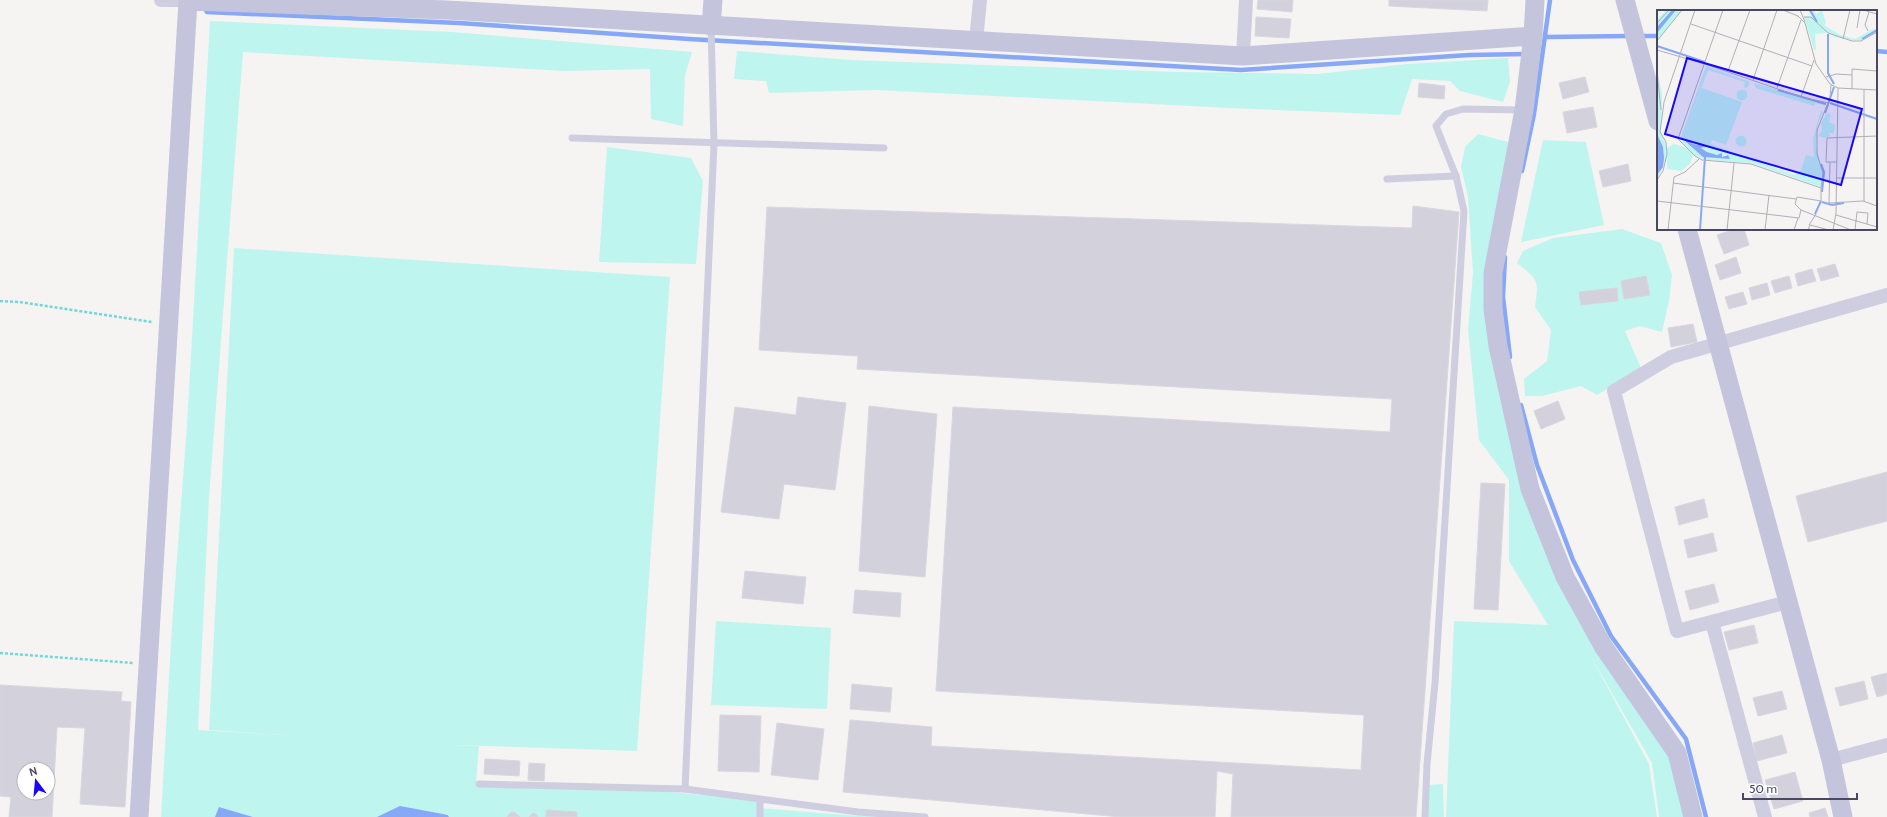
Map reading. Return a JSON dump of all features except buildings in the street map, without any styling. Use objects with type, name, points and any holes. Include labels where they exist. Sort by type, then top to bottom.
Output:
[{"type":"street","points":[[161,0],[447,5],[711,26],[1243,56],[1533,36]]},
{"type":"street","points":[[139,817],[188,0]]},
{"type":"street","points":[[711,26],[713,0]]},
{"type":"street","points":[[976,41],[980,0]]},
{"type":"street","points":[[1243,56],[1246,0]]},
{"type":"street","points":[[1534,0],[1533,36],[1524,110],[1493,273],[1493,310],[1498,346],[1530,489],[1569,584],[1604,646],[1677,753],[1693,817]]},
{"type":"street","points":[[1625,0],[1657,117]]},
{"type":"street","points":[[1687,230],[1831,760],[1843,817]]},
{"type":"street","points":[[1788,602],[1677,631],[1614,391],[1671,357],[1887,295]]},
{"type":"street","points":[[1712,622],[1765,817]]},
{"type":"street","points":[[1831,760],[1887,744]]},
{"type":"lane","points":[[685,789],[714,144],[711,26]]},
{"type":"lane","points":[[1425,817],[1426,764],[1435,683],[1464,211],[1456,176],[1436,126],[1446,114],[1462,109],[1524,110]]},
{"type":"lane","points":[[572,138],[714,144],[884,148]]},
{"type":"lane","points":[[1387,179],[1456,176]]},
{"type":"lane","points":[[479,784],[685,789],[858,812],[925,817]]},
{"type":"lane","points":[[760,800],[760,817]]},
{"type":"path","points":[[0,301],[20,302],[169,324]]},
{"type":"path","points":[[0,653],[149,664]]},
{"type":"shaded area","points":[[210,21],[452,32],[692,52],[685,75],[683,126],[651,119],[650,69],[564,71],[243,52],[209,498],[198,730],[286,735],[209,730],[234,248],[670,277],[637,751],[454,745],[479,746],[476,782],[624,788],[760,800],[758,817],[449,817],[448,814],[380,817],[253,817],[220,807],[215,817],[161,817],[172,625],[187,425]]},
{"type":"shaded area","points":[[737,51],[852,60],[1177,72],[1318,74],[1407,64],[1508,58],[1510,82],[1503,102],[1460,91],[1450,81],[1412,79],[1400,115],[877,90],[769,93],[766,81],[734,79]]},
{"type":"shaded area","points":[[1478,134],[1508,142],[1493,280],[1504,374],[1565,577],[1678,758],[1693,817],[1659,817],[1652,763],[1589,653],[1649,764],[1657,817],[1446,817],[1454,621],[1548,625],[1509,561],[1509,480],[1479,440],[1468,330],[1473,273],[1468,197],[1461,167],[1465,147]]},
{"type":"shaded area","points":[[1543,140],[1586,142],[1604,225],[1521,242]]},
{"type":"shaded area","points":[[607,147],[691,158],[703,181],[696,264],[599,262]]},
{"type":"shaded area","points":[[1622,229],[1661,243],[1672,275],[1669,301],[1662,332],[1640,326],[1625,331],[1641,368],[1597,395],[1581,386],[1542,396],[1525,396],[1524,379],[1547,361],[1551,330],[1535,307],[1537,285],[1533,277],[1517,263],[1523,251],[1553,238]]},
{"type":"shaded area","points":[[716,621],[831,628],[827,709],[711,705]]},
{"type":"shaded area","points":[[1443,784],[1444,817],[1425,817],[1426,785]]},
{"type":"shaded area","points":[[760,808],[860,816],[923,817],[760,817]]},
{"type":"water","points":[[400,806],[448,815],[449,817],[377,817]]},
{"type":"water","points":[[219,807],[253,817],[215,817]]},
{"type":"waterway","points":[[1522,171],[1534,114],[1550,0]]},
{"type":"waterway","points":[[203,6],[207,12],[459,23],[689,39],[1241,70],[1469,55],[1526,54]]},
{"type":"waterway","points":[[1546,37],[1630,36]]},
{"type":"waterway","points":[[1639,36],[1657,36]]},
{"type":"waterway","points":[[1877,51],[1887,52]]},
{"type":"waterway","points":[[1505,257],[1503,297],[1510,357]]},
{"type":"waterway","points":[[1521,405],[1537,465],[1573,560],[1611,636],[1686,739],[1706,817]]}]
